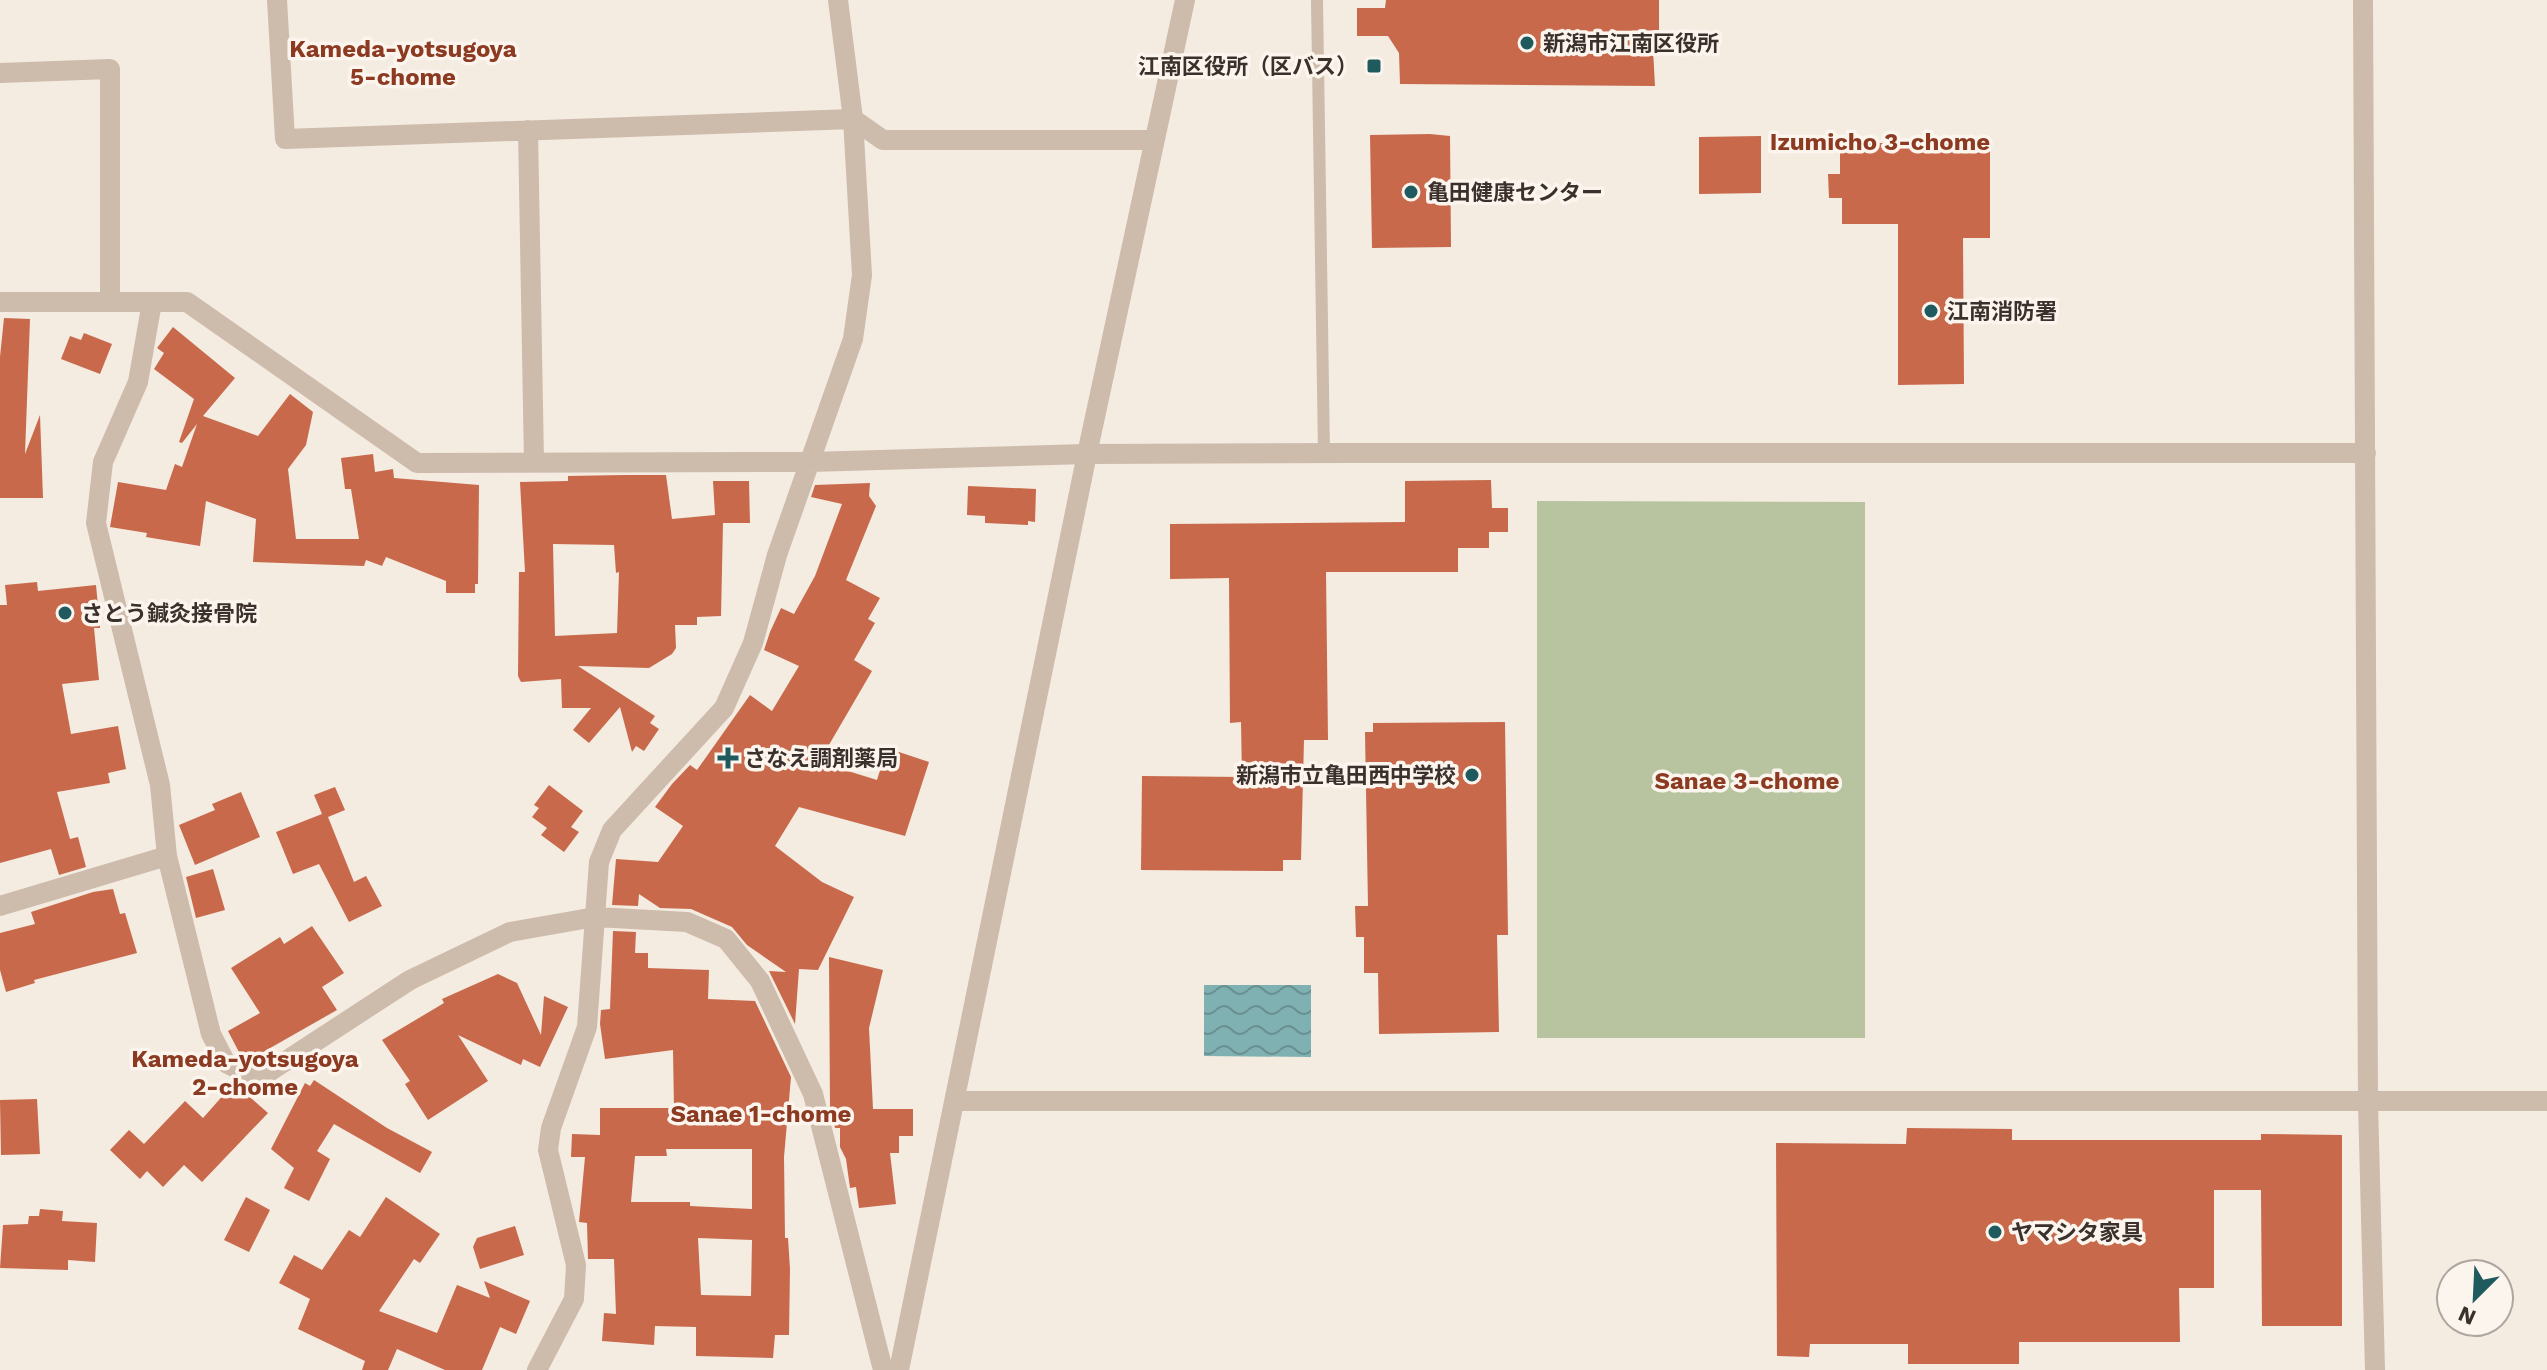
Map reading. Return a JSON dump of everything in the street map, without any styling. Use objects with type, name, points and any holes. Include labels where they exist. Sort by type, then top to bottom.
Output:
[{"type":"street","points":[[277,0],[285,139],[853,119],[883,140],[1154,140]]},
{"type":"street","points":[[537,1370],[574,1299],[576,1265],[548,1150],[551,1128],[587,1027],[599,862],[612,830],[724,708],[753,643],[777,555],[853,339],[862,275],[853,119],[838,0]]},
{"type":"street","points":[[899,1370],[1087,454],[1185,0]]},
{"type":"street","points":[[2363,0],[2368,1103],[2375,1370]]},
{"type":"street","points":[[0,73],[110,69],[110,302]]},
{"type":"street","points":[[528,130],[534,462]]},
{"type":"street","points":[[0,302],[187,302],[417,463],[810,462],[1087,454],[2366,453]]},
{"type":"street","points":[[152,302],[138,382],[103,462],[96,523],[160,785],[167,856],[211,1034],[226,1063],[258,1079],[410,980],[510,932],[595,917],[687,922],[726,939],[760,981],[813,1094],[883,1370]]},
{"type":"street","points":[[0,906],[167,856]]},
{"type":"street","points":[[956,1101],[2547,1101]]},
{"type":"lane","points":[[1317,0],[1324,453]]},
{"type":"green space","points":[[1537,501],[1865,502],[1865,1038],[1537,1038]]},
{"type":"water","points":[[1204,985],[1311,985],[1311,1057],[1204,1056]]},
{"type":"building","name":"新潟市江南区役所","points":[[1386,0],[1659,0],[1659,35],[1653,49],[1655,86],[1400,84],[1399,53],[1388,36],[1357,36],[1357,8],[1385,8]]},
{"type":"building","name":"亀田健康センター","points":[[1370,135],[1450,136],[1451,247],[1372,248]]},
{"type":"building","points":[[1761,136],[1761,193],[1699,194],[1699,137]]},
{"type":"building","name":"江南消防署","points":[[1840,143],[1990,143],[1990,238],[1963,238],[1964,384],[1898,385],[1898,224],[1842,224],[1842,198],[1829,198],[1828,174],[1840,174]]},
{"type":"building","points":[[4,318],[30,319],[25,454],[40,415],[43,498],[0,498],[0,357]]},
{"type":"building","points":[[173,327],[235,378],[203,416],[258,436],[290,394],[313,412],[306,445],[288,469],[296,539],[359,539],[351,489],[345,489],[341,458],[373,454],[375,472],[393,469],[394,478],[479,485],[478,584],[475,584],[475,593],[446,593],[446,581],[386,557],[382,566],[366,560],[364,566],[253,562],[256,519],[206,501],[200,546],[110,527],[118,482],[166,490],[175,464],[182,467],[197,424],[182,443],[179,442],[194,399],[154,369],[164,353],[157,348]]},
{"type":"building","points":[[84,333],[112,344],[100,374],[61,359],[70,336],[81,340]]},
{"type":"building","points":[[666,475],[672,519],[715,515],[713,481],[749,481],[750,523],[723,523],[721,616],[697,617],[697,625],[675,625],[676,648],[672,654],[649,668],[578,666],[655,716],[650,723],[659,729],[644,751],[636,746],[632,752],[620,707],[589,743],[573,730],[591,708],[562,708],[561,679],[521,682],[518,676],[519,572],[525,572],[520,482],[568,481],[568,476]],"holes":[[[553,544],[614,545],[616,573],[619,572],[617,633],[555,636]]]},
{"type":"building","points":[[1491,480],[1492,508],[1508,508],[1508,532],[1489,532],[1489,548],[1458,548],[1458,572],[1326,572],[1328,740],[1304,740],[1301,860],[1283,860],[1283,871],[1141,870],[1142,776],[1242,777],[1241,722],[1230,723],[1229,578],[1170,579],[1170,524],[1405,522],[1405,481]]},
{"type":"building","points":[[870,483],[869,496],[876,506],[846,580],[880,598],[868,619],[875,623],[854,660],[872,671],[819,762],[877,780],[887,748],[929,762],[905,836],[799,807],[775,846],[822,882],[854,897],[818,970],[799,969],[795,1024],[769,971],[786,972],[747,945],[732,927],[691,909],[660,908],[639,894],[638,906],[612,905],[616,859],[658,862],[683,826],[655,807],[672,784],[690,765],[697,770],[750,695],[772,711],[799,666],[764,650],[770,632],[781,608],[794,614],[815,576],[842,504],[811,497],[815,485]]},
{"type":"building","points":[[968,486],[1036,489],[1035,522],[1028,521],[1028,525],[985,523],[985,516],[967,515]]},
{"type":"building","points":[[37,582],[38,591],[96,585],[100,628],[94,628],[99,680],[62,684],[71,734],[118,726],[126,769],[108,773],[110,783],[57,792],[70,839],[78,837],[86,867],[59,875],[51,849],[0,863],[0,605],[7,605],[5,585]]},
{"type":"building","points":[[1505,722],[1508,935],[1497,935],[1499,1032],[1379,1034],[1378,973],[1364,973],[1364,937],[1356,937],[1355,906],[1368,906],[1365,732],[1373,732],[1373,723]]},
{"type":"building","points":[[549,785],[583,811],[571,827],[579,832],[564,852],[541,835],[547,828],[532,817],[539,808],[534,805]]},
{"type":"building","points":[[335,787],[345,810],[328,817],[354,882],[366,876],[382,906],[349,922],[319,864],[293,874],[276,832],[322,814],[314,795]]},
{"type":"building","points":[[241,792],[260,837],[195,865],[179,825],[215,810],[212,804]]},
{"type":"building","points":[[213,869],[225,910],[196,918],[186,877]]},
{"type":"building","points":[[113,889],[120,914],[125,913],[137,953],[34,980],[35,983],[6,992],[0,970],[0,933],[35,924],[31,912],[93,892]]},
{"type":"building","points":[[312,926],[344,973],[322,987],[337,1010],[249,1060],[241,1056],[228,1031],[260,1013],[231,968],[280,937],[284,944]]},
{"type":"building","points":[[613,931],[636,932],[635,953],[648,953],[648,968],[709,970],[708,999],[755,1001],[791,1077],[784,1157],[785,1238],[788,1238],[790,1269],[789,1335],[775,1335],[773,1358],[696,1356],[696,1327],[655,1326],[654,1345],[602,1341],[604,1313],[616,1314],[614,1259],[588,1259],[587,1223],[579,1222],[585,1157],[571,1157],[572,1134],[600,1135],[600,1108],[674,1108],[673,1050],[605,1059],[601,1010],[610,1009]],"holes":[[[666,1149],[752,1149],[752,1209],[690,1206],[690,1202],[631,1202],[635,1156],[667,1156]],[[698,1238],[752,1240],[751,1296],[701,1295]]]},
{"type":"building","points":[[829,957],[883,970],[869,1028],[873,1109],[913,1109],[913,1136],[899,1136],[899,1153],[890,1153],[896,1204],[859,1208],[856,1187],[850,1188],[846,1159],[840,1147],[840,1128],[835,1128],[830,1106]]},
{"type":"building","points":[[498,974],[517,983],[541,1035],[544,996],[568,1007],[540,1067],[523,1059],[521,1065],[458,1035],[488,1081],[428,1120],[405,1084],[410,1081],[382,1040],[444,1003],[442,999]]},
{"type":"building","points":[[314,1080],[387,1128],[432,1152],[420,1173],[334,1124],[317,1151],[330,1159],[309,1201],[284,1188],[294,1168],[271,1149],[305,1083],[310,1086]]},
{"type":"building","points":[[234,1083],[268,1113],[202,1182],[184,1165],[163,1187],[147,1171],[140,1179],[110,1150],[129,1130],[144,1144],[185,1101],[203,1118]]},
{"type":"building","points":[[37,1099],[40,1154],[1,1155],[0,1100]]},
{"type":"building","name":"ヤマシタ家具","points":[[1907,1128],[2012,1129],[2012,1140],[2261,1140],[2261,1134],[2342,1135],[2342,1326],[2262,1326],[2261,1190],[2214,1190],[2214,1288],[2179,1288],[2180,1342],[2019,1342],[2019,1364],[1908,1364],[1908,1344],[1810,1344],[1809,1357],[1777,1356],[1776,1143],[1906,1144]]},
{"type":"building","points":[[246,1197],[270,1210],[249,1252],[224,1240]]},
{"type":"building","points":[[386,1197],[440,1234],[420,1263],[414,1259],[379,1311],[437,1333],[457,1285],[490,1298],[484,1281],[530,1301],[516,1334],[500,1327],[482,1370],[445,1370],[397,1349],[388,1370],[362,1370],[365,1361],[298,1329],[310,1299],[279,1283],[294,1255],[322,1270],[349,1230],[360,1237]]},
{"type":"building","points":[[40,1209],[63,1211],[62,1221],[97,1223],[95,1262],[68,1260],[68,1270],[0,1268],[3,1225],[28,1224],[29,1216],[39,1216]]},
{"type":"building","points":[[515,1226],[524,1255],[480,1269],[473,1247],[477,1238]]},
{"type":"place","name":"新潟市江南区役所","points":[[1527,43]]},
{"type":"place","name":"江南区役所（区バス）","points":[[1374,66]]},
{"type":"place","name":"亀田健康センター","points":[[1411,192]]},
{"type":"place","name":"江南消防署","points":[[1931,311]]},
{"type":"place","name":"さとう鍼灸接骨院","points":[[65,613]]},
{"type":"place","name":"さなえ調剤薬局","points":[[728,758]]},
{"type":"place","name":"新潟市立亀田西中学校","points":[[1472,775]]},
{"type":"place","name":"ヤマシタ家具","points":[[1995,1232]]},
{"type":"district","name":"Kameda-yotsugoya 5-chome","points":[[403,63]]},
{"type":"district","name":"Izumicho 3-chome","points":[[1880,142]]},
{"type":"district","name":"Sanae 3-chome","points":[[1747,781]]},
{"type":"district","name":"Kameda-yotsugoya 2-chome","points":[[245,1073]]},
{"type":"district","name":"Sanae 1-chome","points":[[761,1114]]}]
